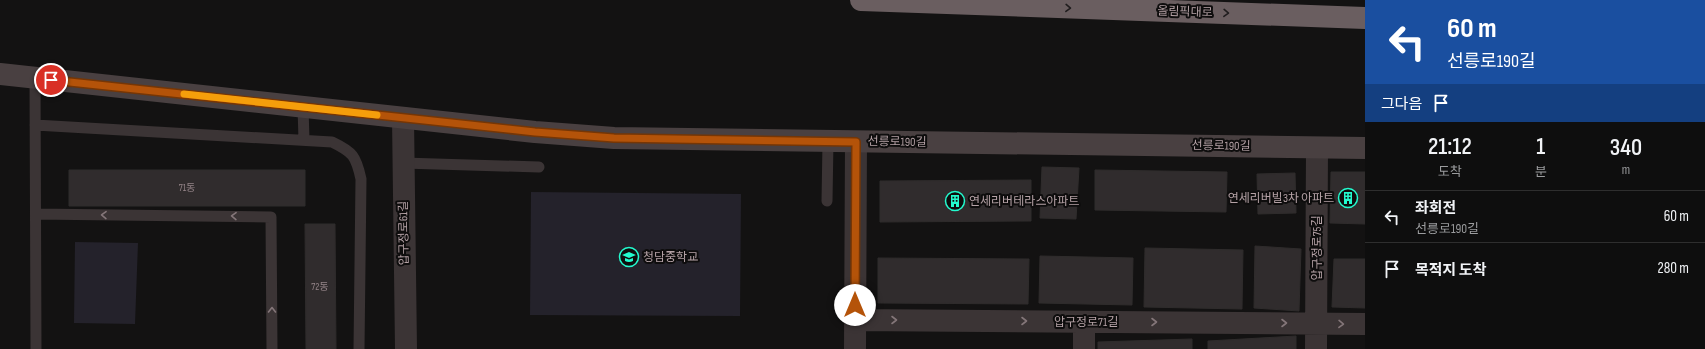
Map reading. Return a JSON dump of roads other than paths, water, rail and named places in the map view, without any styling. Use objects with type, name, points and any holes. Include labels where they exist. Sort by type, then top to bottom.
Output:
[{"type":"highway","name":"올림픽대로","points":[[861,0],[1365,18]]},
{"type":"street","name":"선릉로190길","points":[[0,74],[402,118],[614,138],[1365,148]]},
{"type":"street","name":"압구정로61길","points":[[402,118],[406,349]]},
{"type":"street","points":[[855,349],[856,142]]},
{"type":"street","name":"압구정로75길","points":[[1316,349],[1317,148]]},
{"type":"street","name":"압구정로71길","points":[[855,320],[1317,324]]},
{"type":"street","points":[[1084,322],[1084,349]]},
{"type":"street","points":[[1317,324],[1365,324]]},
{"type":"lane","points":[[35,78],[36,349]]},
{"type":"lane","points":[[303,107],[304,140]]},
{"type":"lane","points":[[35,125],[332,142],[347,149],[357,161],[361,179],[359,349]]},
{"type":"lane","points":[[827,201],[828,142]]},
{"type":"lane","points":[[403,163],[539,167]]},
{"type":"lane","points":[[36,214],[271,217],[272,349]]},
{"type":"place","name":"연세리버빌3차 아파트","points":[[1348,198]]},
{"type":"place","name":"연세리버테라스아파트","points":[[955,201]]},
{"type":"place","name":"청담중학교","points":[[629,257]]}]
